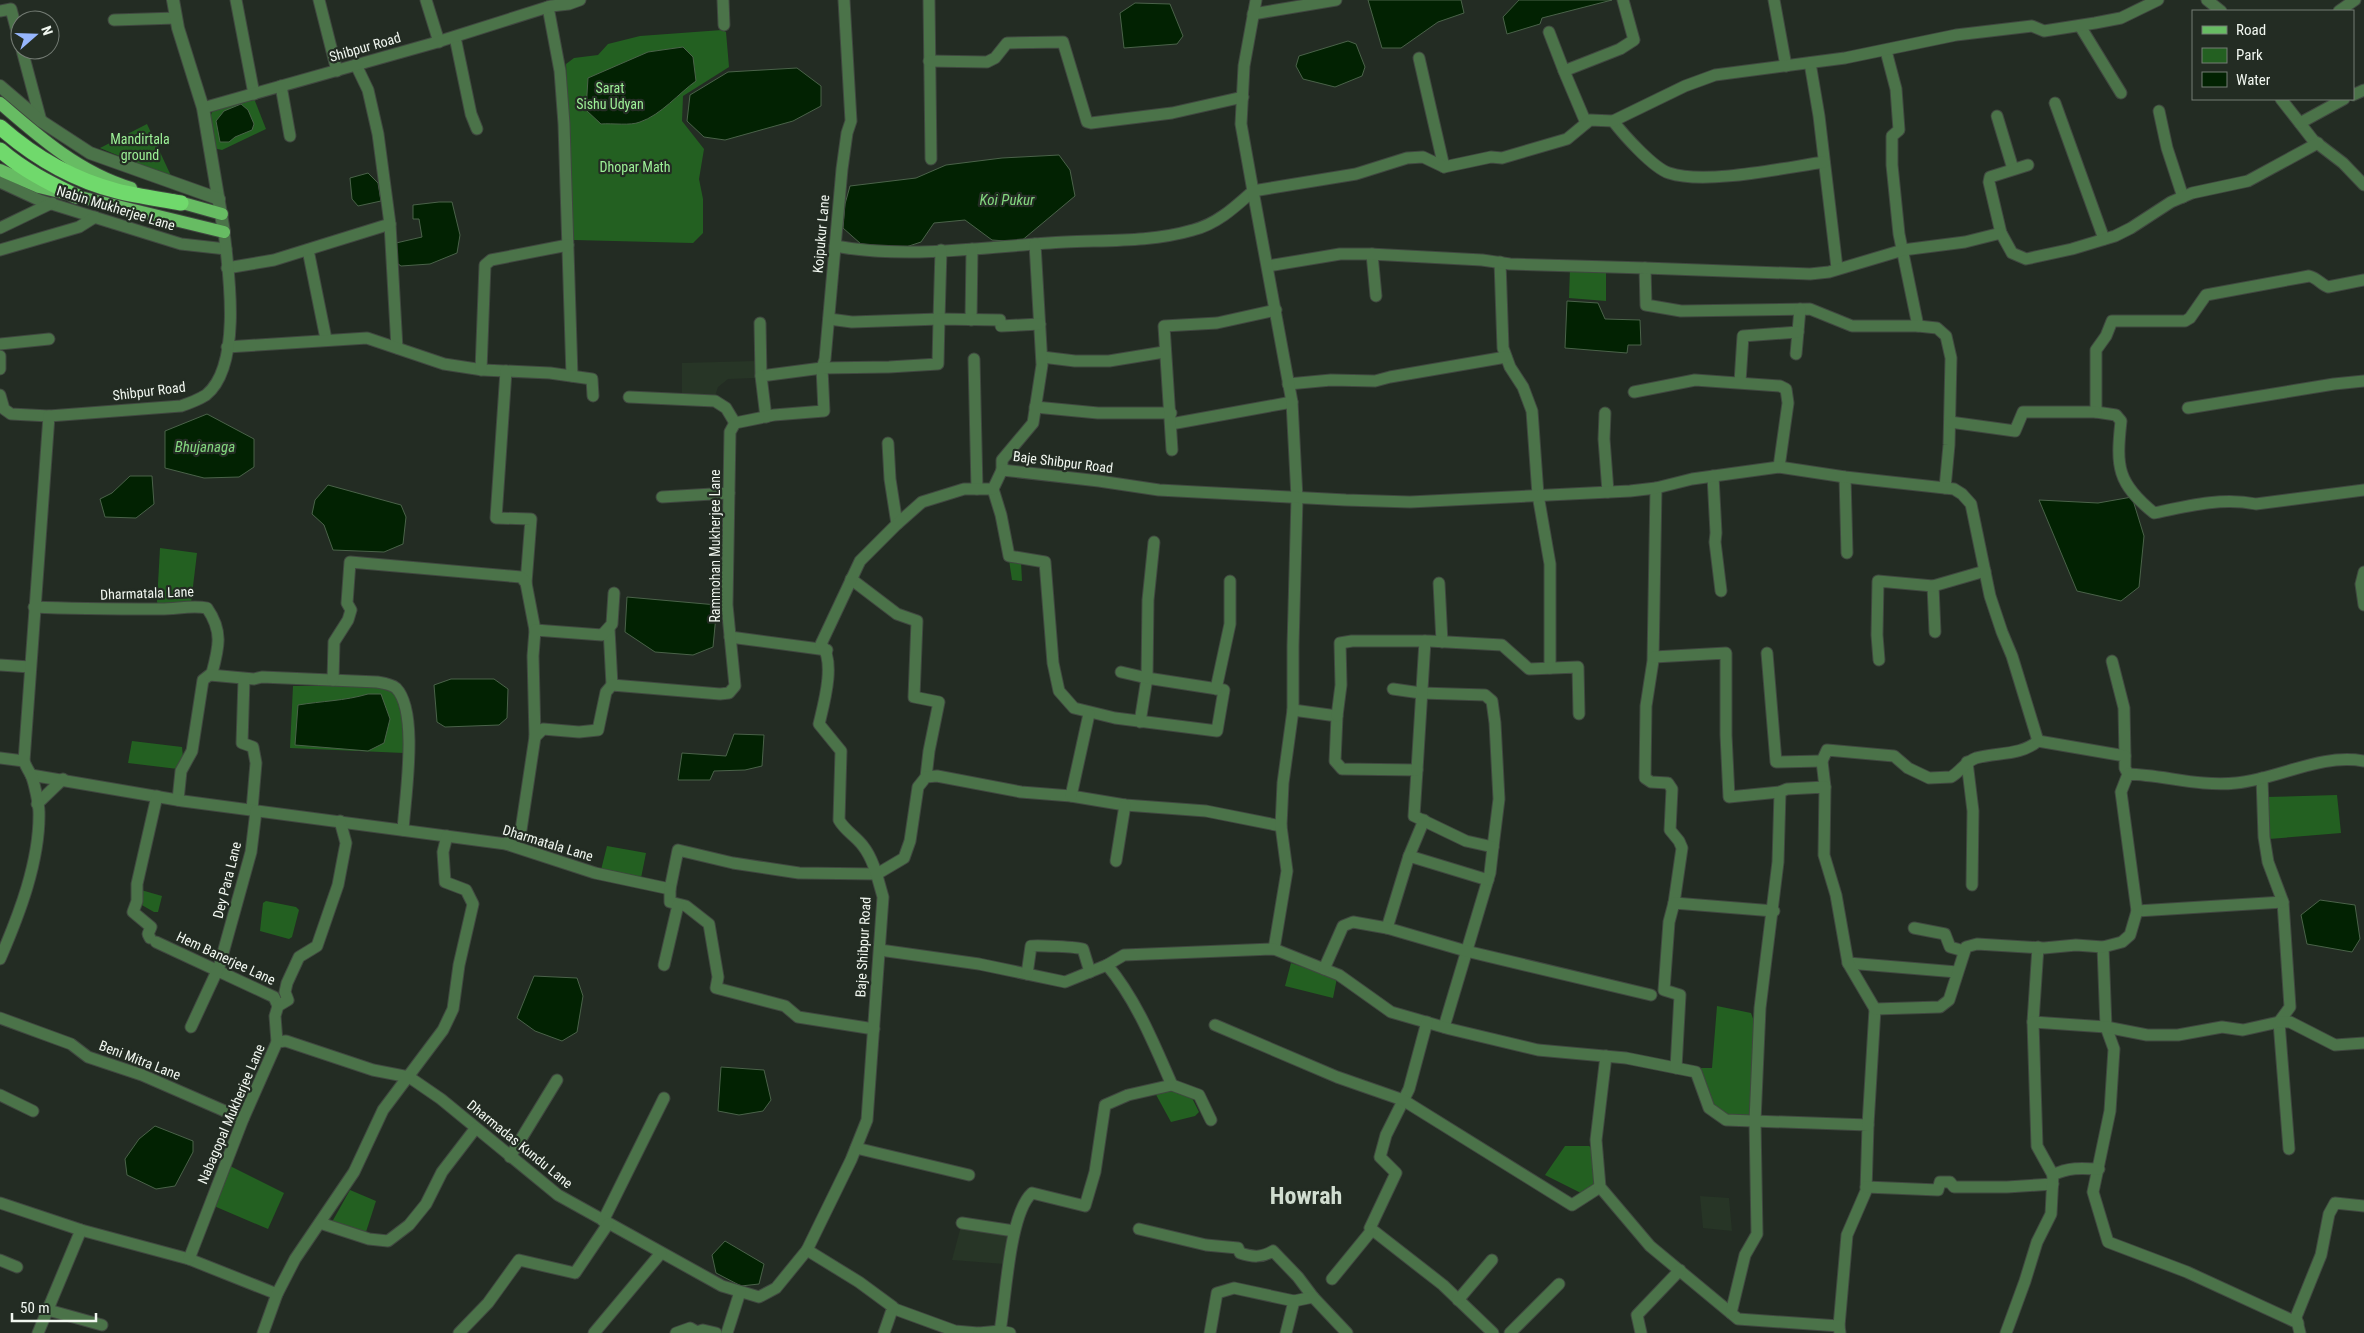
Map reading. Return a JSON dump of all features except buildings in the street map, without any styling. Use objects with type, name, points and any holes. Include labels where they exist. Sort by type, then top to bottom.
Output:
[{"type":"highway","points":[[0,127],[54,165],[87,176],[117,191],[181,203]]},
{"type":"highway","points":[[0,150],[14,162],[42,180],[76,196]]},
{"type":"main road","points":[[0,103],[87,176]]},
{"type":"main road","points":[[0,170],[39,187],[224,232]]},
{"type":"main road","points":[[181,203],[222,214]]},
{"type":"street","points":[[173,0],[176,18],[203,108]]},
{"type":"street","points":[[236,0],[254,94]]},
{"type":"street","points":[[319,0],[337,71]]},
{"type":"street","points":[[426,0],[439,42]]},
{"type":"street","name":"Shibpur Road","points":[[0,395],[4,409],[11,414],[48,416],[181,406],[207,394],[216,384],[224,362],[232,328],[222,214],[203,108],[439,42],[548,6],[569,4],[580,0]]},
{"type":"street","points":[[723,0],[724,25]]},
{"type":"street","name":"Koipukur Lane","points":[[766,417],[821,412],[825,409],[822,368],[829,319],[843,160],[851,120],[844,0]]},
{"type":"street","points":[[929,0],[932,159]]},
{"type":"street","points":[[1256,0],[1244,66],[1241,124],[1292,402],[1297,498],[1293,710],[1283,783],[1281,826],[1287,871],[1274,949]]},
{"type":"street","points":[[1253,14],[1336,0]]},
{"type":"street","points":[[1564,71],[1620,49],[1634,40],[1623,0]]},
{"type":"street","points":[[1774,0],[1786,66]]},
{"type":"street","points":[[835,246],[889,253],[1147,238],[1194,230],[1227,214],[1253,191],[1356,174],[1407,158],[1423,157],[1444,167],[1491,157],[1502,158],[1567,139],[1590,120],[1613,121],[1685,86],[1715,75],[1886,51],[1966,34],[2032,26],[2044,31],[2080,26],[2121,18],[2158,0]]},
{"type":"street","points":[[2207,0],[2220,10]]},
{"type":"street","points":[[2340,10],[2355,0]]},
{"type":"street","points":[[548,6],[560,71],[564,124],[572,376]]},
{"type":"street","points":[[114,20],[176,18]]},
{"type":"street","points":[[2080,26],[2121,93]]},
{"type":"street","points":[[1549,32],[1586,123]]},
{"type":"street","points":[[455,36],[470,114],[477,129]]},
{"type":"street","points":[[929,61],[987,62],[995,58],[1008,43],[1063,42],[1087,122],[1090,123],[1172,113],[1243,97]]},
{"type":"street","points":[[1886,51],[1896,89],[1899,130],[1892,136],[1892,165],[1899,234],[1918,326]]},
{"type":"street","points":[[1419,58],[1444,167]]},
{"type":"street","points":[[25,60],[41,121]]},
{"type":"street","points":[[1810,63],[1837,268]]},
{"type":"street","points":[[356,65],[368,90],[378,134],[390,224],[397,348]]},
{"type":"street","points":[[0,86],[41,121],[90,153],[219,199]]},
{"type":"street","points":[[281,86],[290,136]]},
{"type":"street","points":[[2282,100],[2318,143],[2343,162],[2364,186]]},
{"type":"street","points":[[2300,123],[2342,100]]},
{"type":"street","points":[[2055,103],[2104,239]]},
{"type":"street","points":[[2159,111],[2167,148],[2183,197]]},
{"type":"street","points":[[1997,116],[2013,169]]},
{"type":"street","points":[[1613,121],[1627,139],[1667,172],[1695,178],[1824,162]]},
{"type":"street","points":[[2028,165],[1994,174],[1989,182],[2002,232],[2012,253],[2026,260],[2104,239],[2130,228],[2183,197],[2248,181],[2318,143]]},
{"type":"street","name":"Nabin Mukherjee Lane","points":[[0,182],[39,200],[181,244],[226,249]]},
{"type":"street","points":[[0,228],[52,204]]},
{"type":"street","points":[[0,250],[78,227],[94,217]]},
{"type":"street","points":[[227,268],[274,260],[390,224]]},
{"type":"street","points":[[1268,266],[1340,254],[1372,254],[1500,262],[1810,274],[1829,272],[1837,268],[1903,250],[1965,242],[2002,232]]},
{"type":"street","points":[[1002,470],[1002,460],[1033,423],[1042,357],[1035,244]]},
{"type":"street","points":[[481,370],[485,265],[491,260],[568,245]]},
{"type":"street","points":[[971,320],[972,249]]},
{"type":"street","points":[[308,250],[326,339]]},
{"type":"street","points":[[761,376],[822,368],[938,364],[940,250]]},
{"type":"street","points":[[1372,254],[1376,296]]},
{"type":"street","points":[[1500,262],[1503,348],[1510,367],[1523,387],[1532,411],[1538,495],[1550,564],[1550,668]]},
{"type":"street","points":[[1645,268],[1646,305],[1681,311],[1810,309],[1852,326],[1918,326],[1937,328],[1946,336],[1952,358],[1945,488],[1954,489],[1962,494],[1971,504],[1985,571],[2002,632],[2012,656],[2038,741]]},
{"type":"street","points":[[2096,412],[2096,350],[2106,336],[2112,321],[2185,321],[2190,318],[2206,294],[2309,276],[2317,278],[2324,286],[2328,287],[2364,280]]},
{"type":"street","points":[[1796,354],[1800,309]]},
{"type":"street","points":[[1172,450],[1171,418],[1164,352],[1164,326],[1217,323],[1276,310]]},
{"type":"street","points":[[829,319],[852,322],[939,319],[1000,320],[1001,326],[1040,324]]},
{"type":"street","points":[[629,397],[716,401],[726,408],[735,422],[766,417],[761,376],[760,324]]},
{"type":"street","points":[[1740,382],[1743,336],[1798,332]]},
{"type":"street","points":[[227,347],[326,339],[367,338],[444,364],[481,370],[592,379],[593,396]]},
{"type":"street","points":[[0,344],[49,339]]},
{"type":"street","points":[[1042,357],[1075,361],[1109,361],[1164,352]]},
{"type":"street","points":[[0,356],[0,369]]},
{"type":"street","points":[[1288,384],[1331,380],[1375,381],[1506,357]]},
{"type":"street","points":[[974,359],[977,489]]},
{"type":"street","points":[[506,371],[496,518],[531,519],[526,583],[535,630],[533,656],[535,737],[521,830],[506,844]]},
{"type":"street","points":[[1634,392],[1695,380],[1740,382],[1780,386],[1786,389],[1788,403],[1779,467]]},
{"type":"street","points":[[2188,408],[2334,384],[2364,381]]},
{"type":"street","points":[[1035,407],[1171,418],[1292,402]]},
{"type":"street","points":[[1950,422],[2015,431],[2023,412],[2096,412],[2116,415],[2121,421],[2118,451],[2122,478],[2135,498],[2154,513],[2199,503],[2242,501],[2256,504],[2364,490]]},
{"type":"street","points":[[1605,413],[1604,439],[1608,492]]},
{"type":"street","points":[[0,959],[27,889],[34,854],[39,811],[31,775],[26,769],[24,761],[48,416]]},
{"type":"street","name":"Rammohan Mukherjee Lane","points":[[612,684],[711,693],[730,692],[735,686],[727,605],[730,432],[735,422]]},
{"type":"street","points":[[888,443],[890,479],[897,524]]},
{"type":"street","name":"Baje Shibpur Road","points":[[807,1250],[856,1148],[867,1120],[883,897],[877,874],[863,845],[844,829],[839,820],[841,751],[819,724],[828,684],[827,650],[821,644],[860,561],[922,502],[964,489],[992,489],[1002,470],[1159,490],[1410,502],[1656,488],[1713,476],[1779,467],[1845,477],[1945,488]]},
{"type":"street","points":[[1713,476],[1715,542],[1721,591]]},
{"type":"street","points":[[1845,477],[1847,553]]},
{"type":"street","points":[[1656,488],[1654,657],[1646,706],[1645,778],[1651,782],[1668,783],[1672,789],[1670,830],[1679,840],[1682,848],[1669,922],[1664,990],[1680,995],[1676,1068]]},
{"type":"street","points":[[992,489],[1001,515],[1009,556],[1046,562],[1053,663],[1059,691],[1074,708],[1089,714],[1217,732],[1224,690],[1121,672]]},
{"type":"street","points":[[662,497],[729,493]]},
{"type":"street","points":[[1140,722],[1147,678],[1148,600],[1154,542]]},
{"type":"street","points":[[333,680],[334,642],[348,620],[351,610],[347,603],[350,562],[521,577],[526,583]]},
{"type":"street","points":[[1880,660],[1877,635],[1878,581],[1933,586],[1985,571]]},
{"type":"street","points":[[2364,572],[2362,584],[2364,605]]},
{"type":"street","points":[[851,579],[897,614],[917,620],[914,697],[939,702],[929,750],[926,777],[918,787],[910,841],[904,858],[877,874],[799,874],[733,863],[678,850],[670,889],[670,902],[686,906],[709,924],[718,977],[716,988],[785,1006],[798,1017],[874,1028]]},
{"type":"street","points":[[1216,689],[1230,624],[1230,581]]},
{"type":"street","points":[[1440,583],[1442,642]]},
{"type":"street","points":[[1933,586],[1935,632]]},
{"type":"street","points":[[535,630],[602,635],[612,624],[614,593]]},
{"type":"street","name":"Dharmatala Lane","points":[[34,607],[96,610],[207,608],[216,620],[219,634],[216,657],[212,674],[203,680],[192,750],[181,770],[178,800]]},
{"type":"street","points":[[535,737],[543,729],[579,732],[598,730],[606,692],[612,684],[609,629]]},
{"type":"street","points":[[730,637],[827,650]]},
{"type":"street","points":[[1417,770],[1342,769],[1335,761],[1337,716],[1341,685],[1340,643],[1425,641],[1502,645],[1529,669],[1578,667],[1579,714]]},
{"type":"street","points":[[1425,641],[1414,816],[1466,841],[1494,848]]},
{"type":"street","points":[[1654,657],[1726,653],[1729,797],[1780,792],[1787,789],[1825,787]]},
{"type":"street","points":[[1767,653],[1776,762],[1822,761]]},
{"type":"street","points":[[2112,661],[2124,708],[2125,768],[2128,774]]},
{"type":"street","points":[[0,665],[30,667]]},
{"type":"street","points":[[210,675],[244,678],[378,682],[394,686],[400,693],[408,712],[408,752],[402,830]]},
{"type":"street","name":"Dey Para Lane","points":[[191,1027],[218,971],[221,955],[236,912],[251,852],[256,763],[253,747],[242,742],[244,678]]},
{"type":"street","points":[[1392,689],[1421,693],[1485,695],[1492,701],[1499,799],[1494,848],[1488,880],[1444,1027]]},
{"type":"street","points":[[1293,710],[1337,716]]},
{"type":"street","points":[[1071,796],[1089,714]]},
{"type":"street","points":[[1606,1056],[1596,1140],[1600,1187],[1650,1246],[1738,1319],[1840,1330],[1847,1235],[1866,1187],[1875,1009],[1848,963],[1836,895],[1824,855],[1825,787],[1822,761],[1827,750],[1894,756],[1908,768],[1929,778],[1951,777],[1967,762],[1979,757],[2008,754],[2038,741],[2125,756]]},
{"type":"street","points":[[0,758],[24,761]]},
{"type":"street","points":[[2128,774],[2204,784],[2236,783],[2314,764],[2351,758],[2364,761]]},
{"type":"street","points":[[1967,762],[1973,811],[1972,885]]},
{"type":"street","points":[[1875,1009],[1940,1008],[1949,1000],[1966,947],[1977,944],[2038,947],[2103,946],[2122,942],[2130,935],[2137,911],[2122,792],[2123,782],[2128,774]]},
{"type":"street","name":"Dharmatala Lane","points":[[31,775],[178,800],[506,844],[595,873],[670,889]]},
{"type":"street","points":[[926,777],[937,776],[1021,792],[1071,796],[1125,805],[1206,810],[1281,826]]},
{"type":"street","points":[[2262,778],[2264,837],[2268,862],[2283,902],[2290,1007],[2279,1022],[2289,1149]]},
{"type":"street","points":[[37,804],[63,779]]},
{"type":"street","points":[[1731,1313],[1745,1255],[1757,1234],[1755,1121],[1760,1008],[1774,911],[1778,862],[1780,792]]},
{"type":"street","name":"Hem Banerjee Lane","points":[[156,796],[137,884],[137,895],[133,912],[151,927],[153,940],[274,997],[278,1006]]},
{"type":"street","points":[[1116,861],[1125,805]]},
{"type":"street","points":[[1387,928],[1409,856],[1424,820]]},
{"type":"street","name":"Nabagopal Mukherjee Lane","points":[[189,1259],[243,1119],[277,1042],[275,1016],[278,1006],[288,1000],[285,992],[287,983],[299,957],[317,946],[338,885],[346,842],[340,821]]},
{"type":"street","points":[[346,842],[354,823]]},
{"type":"street","points":[[264,1333],[277,1294],[295,1259],[354,1172],[383,1110],[410,1077],[443,1030],[453,1008],[459,965],[472,904],[466,890],[445,882],[443,852],[447,836]]},
{"type":"street","points":[[1409,856],[1488,880]]},
{"type":"street","points":[[1674,902],[1774,911]]},
{"type":"street","points":[[2137,911],[2283,902]]},
{"type":"street","points":[[664,965],[678,905]]},
{"type":"street","points":[[1324,969],[1342,926],[1353,922],[1387,928],[1466,952],[1651,995]]},
{"type":"street","points":[[1914,928],[1945,934],[1950,947],[1964,951]]},
{"type":"street","points":[[1027,974],[1028,952],[1031,946],[1036,945],[1056,948],[1078,947],[1083,949],[1090,972]]},
{"type":"street","points":[[2103,946],[2106,1027],[2114,1048],[2110,1111],[2093,1192],[2108,1242],[2187,1272],[2299,1328]]},
{"type":"street","points":[[2006,1333],[2026,1281],[2037,1242],[2051,1214],[2053,1179],[2037,1146],[2033,1022],[2038,947]]},
{"type":"street","points":[[880,950],[979,964],[1065,982],[1107,965],[1124,955],[1274,949],[1339,975],[1391,1012],[1538,1050],[1606,1056],[1696,1072],[1709,1108],[1726,1120],[1868,1125]]},
{"type":"street","points":[[1848,963],[1958,972]]},
{"type":"street","points":[[1107,965],[1118,978],[1134,1004],[1172,1085]]},
{"type":"street","name":"Beni Mitra Lane","points":[[0,1018],[71,1044],[88,1057],[142,1075],[243,1119]]},
{"type":"street","points":[[1427,1022],[1409,1089],[1386,1135],[1380,1157],[1396,1173],[1370,1228],[1443,1284],[1493,1333]]},
{"type":"street","points":[[2033,1022],[2106,1027],[2147,1035],[2178,1035],[2222,1028],[2243,1030],[2279,1022],[2290,1022],[2335,1045],[2364,1043]]},
{"type":"street","points":[[1215,1026],[1337,1077],[1403,1100],[1572,1205],[1600,1187]]},
{"type":"street","name":"Dharmadas Kundu Lane","points":[[277,1042],[286,1041],[373,1070],[410,1077],[441,1099],[475,1129],[558,1195],[722,1286],[759,1297],[776,1288],[807,1250]]},
{"type":"street","points":[[510,1157],[557,1080]]},
{"type":"street","points":[[807,1250],[859,1282],[892,1308],[955,1331],[978,1333],[1005,1332],[1014,1231],[1026,1198],[1032,1193],[1085,1206],[1095,1172],[1105,1105],[1128,1095],[1172,1085],[1199,1094],[1211,1120]]},
{"type":"street","points":[[0,1095],[34,1111]]},
{"type":"street","points":[[459,1333],[488,1303],[519,1260],[575,1273],[606,1223],[664,1098]]},
{"type":"street","points":[[320,1223],[369,1239],[388,1240],[409,1225],[426,1204],[442,1172],[475,1129]]},
{"type":"street","points":[[856,1148],[970,1175]]},
{"type":"street","points":[[1866,1187],[1938,1190],[1940,1182],[1950,1182],[1954,1187],[1974,1187],[2053,1179],[2062,1170],[2078,1168],[2099,1169]]},
{"type":"street","points":[[0,1203],[81,1230],[189,1259],[277,1294]]},
{"type":"street","points":[[2299,1328],[2296,1317],[2321,1255],[2329,1214],[2335,1203],[2364,1206]]},
{"type":"street","points":[[962,1223],[1014,1231]]},
{"type":"street","points":[[1139,1229],[1206,1245],[1238,1248],[1240,1253],[1252,1256],[1262,1257],[1272,1251],[1298,1277],[1313,1297],[1347,1333]]},
{"type":"street","points":[[38,1333],[81,1230]]},
{"type":"street","points":[[1332,1279],[1372,1230]]},
{"type":"street","points":[[594,1333],[660,1253]]},
{"type":"street","points":[[0,1260],[17,1267]]},
{"type":"street","points":[[1458,1300],[1492,1260]]},
{"type":"street","points":[[1640,1333],[1637,1315],[1680,1270]]},
{"type":"street","points":[[1510,1333],[1559,1284]]},
{"type":"street","points":[[1210,1333],[1218,1294],[1234,1288],[1294,1300],[1313,1297]]},
{"type":"street","points":[[727,1333],[740,1292]]},
{"type":"street","points":[[1286,1333],[1294,1300]]},
{"type":"street","points":[[884,1333],[892,1308]]},
{"type":"street","points":[[48,1310],[102,1325]]},
{"type":"street","points":[[676,1333],[690,1328],[697,1332],[703,1330],[716,1333]]},
{"type":"shaded area","points":[[755,361],[755,378],[728,379],[718,387],[715,396],[682,395],[682,363]]},
{"type":"shaded area","points":[[1700,1196],[1729,1198],[1732,1231],[1703,1228]]},
{"type":"shaded area","points":[[961,1226],[1011,1233],[1004,1264],[952,1260]]},
{"type":"green space","name":"Dhopar Math","points":[[722,30],[726,32],[729,67],[683,96],[682,121],[704,149],[699,179],[703,199],[703,233],[693,243],[574,240],[572,231],[566,64],[574,58],[598,55],[608,44],[640,36]]},
{"type":"green space","points":[[253,96],[266,129],[222,150],[213,148],[209,120],[214,107]]},
{"type":"green space","name":"Mandirtala ground","points":[[147,124],[172,178],[100,148]]},
{"type":"green space","points":[[1570,268],[1606,270],[1606,301],[1569,298]]},
{"type":"green space","points":[[160,548],[197,553],[191,603],[159,605],[157,602]]},
{"type":"green space","points":[[1009,560],[1021,562],[1022,581],[1012,580]]},
{"type":"green space","points":[[293,686],[379,686],[392,690],[404,714],[404,753],[290,748]]},
{"type":"green space","points":[[132,741],[182,747],[183,757],[178,769],[128,763]]},
{"type":"green space","points":[[2337,795],[2341,833],[2269,839],[2266,797]]},
{"type":"green space","points":[[607,846],[646,853],[640,883],[601,870]]},
{"type":"green space","points":[[141,890],[162,896],[158,912],[154,912],[140,904]]},
{"type":"green space","points":[[266,901],[296,907],[299,910],[292,937],[289,939],[260,931],[263,903]]},
{"type":"green space","points":[[1291,963],[1337,978],[1333,998],[1285,986]]},
{"type":"green space","points":[[1717,1006],[1751,1013],[1756,1027],[1752,1119],[1728,1117],[1711,1105],[1698,1068],[1712,1068]]},
{"type":"green space","points":[[1171,1089],[1191,1096],[1199,1112],[1195,1116],[1171,1122],[1154,1091]]},
{"type":"green space","points":[[1565,1146],[1589,1146],[1593,1149],[1597,1186],[1581,1193],[1545,1175]]},
{"type":"green space","points":[[230,1166],[284,1193],[268,1229],[214,1206]]},
{"type":"green space","points":[[350,1190],[376,1201],[365,1235],[332,1222]]},
{"type":"water","points":[[1368,0],[1461,0],[1464,13],[1438,22],[1401,48],[1382,48]]},
{"type":"water","points":[[1519,0],[1612,0],[1542,18],[1540,24],[1507,34],[1503,17]]},
{"type":"water","points":[[1135,3],[1170,4],[1183,36],[1177,44],[1124,48],[1120,13]]},
{"type":"water","points":[[1348,41],[1356,44],[1365,67],[1362,76],[1335,87],[1303,79],[1296,66],[1299,56]]},
{"type":"water","points":[[683,47],[693,57],[696,81],[648,119],[636,123],[601,124],[586,110],[588,78],[648,52]]},
{"type":"water","points":[[797,68],[821,86],[821,106],[793,121],[725,140],[704,137],[687,121],[690,95],[728,72]]},
{"type":"water","points":[[241,104],[248,110],[254,124],[252,130],[235,137],[229,142],[220,142],[216,121],[224,111]]},
{"type":"water","name":"Koi Pukur","points":[[1059,155],[1070,170],[1075,196],[1020,242],[992,240],[965,220],[934,223],[921,242],[903,248],[861,244],[843,228],[845,204],[850,186],[916,178],[946,165],[1002,158]]},
{"type":"water","points":[[368,173],[378,183],[381,201],[358,206],[352,199],[350,178]]},
{"type":"water","points":[[452,202],[460,235],[457,253],[430,264],[401,266],[394,261],[396,243],[422,237],[419,219],[413,219],[413,205]]},
{"type":"water","points":[[1567,301],[1598,303],[1605,319],[1640,320],[1641,345],[1628,345],[1627,353],[1565,348]]},
{"type":"water","name":"Bhujanaga","points":[[207,414],[254,439],[254,467],[239,477],[204,478],[165,468],[165,431]]},
{"type":"water","points":[[130,476],[152,476],[154,504],[136,518],[105,517],[100,499],[112,493]]},
{"type":"water","points":[[328,485],[401,505],[406,517],[403,544],[384,552],[333,550],[324,525],[312,514],[315,500]]},
{"type":"water","points":[[2132,497],[2144,536],[2139,587],[2121,601],[2077,591],[2039,500],[2098,503]]},
{"type":"water","points":[[627,597],[717,605],[713,647],[693,655],[655,652],[625,632]]},
{"type":"water","points":[[451,679],[494,679],[508,689],[507,718],[499,725],[445,727],[437,722],[434,685]]},
{"type":"water","points":[[368,694],[381,694],[390,719],[384,743],[368,751],[295,745],[298,705],[342,700]]},
{"type":"water","points":[[734,734],[764,735],[762,766],[745,770],[714,771],[710,780],[678,780],[682,753],[726,756]]},
{"type":"water","points":[[2320,900],[2355,905],[2360,939],[2352,952],[2307,944],[2301,915]]},
{"type":"water","points":[[534,976],[577,978],[583,996],[577,1032],[562,1041],[535,1031],[517,1018]]},
{"type":"water","points":[[721,1067],[764,1070],[771,1100],[763,1111],[739,1115],[718,1111]]},
{"type":"water","points":[[155,1126],[193,1141],[193,1152],[175,1186],[156,1189],[127,1175],[125,1159],[139,1139]]},
{"type":"water","points":[[725,1241],[764,1264],[759,1284],[741,1286],[716,1273],[712,1255]]},
{"type":"district","name":"Howrah","points":[[1306,1196]]},
{"type":"park label","name":"Sarat Sishu Udyan","points":[[610,96]]}]
